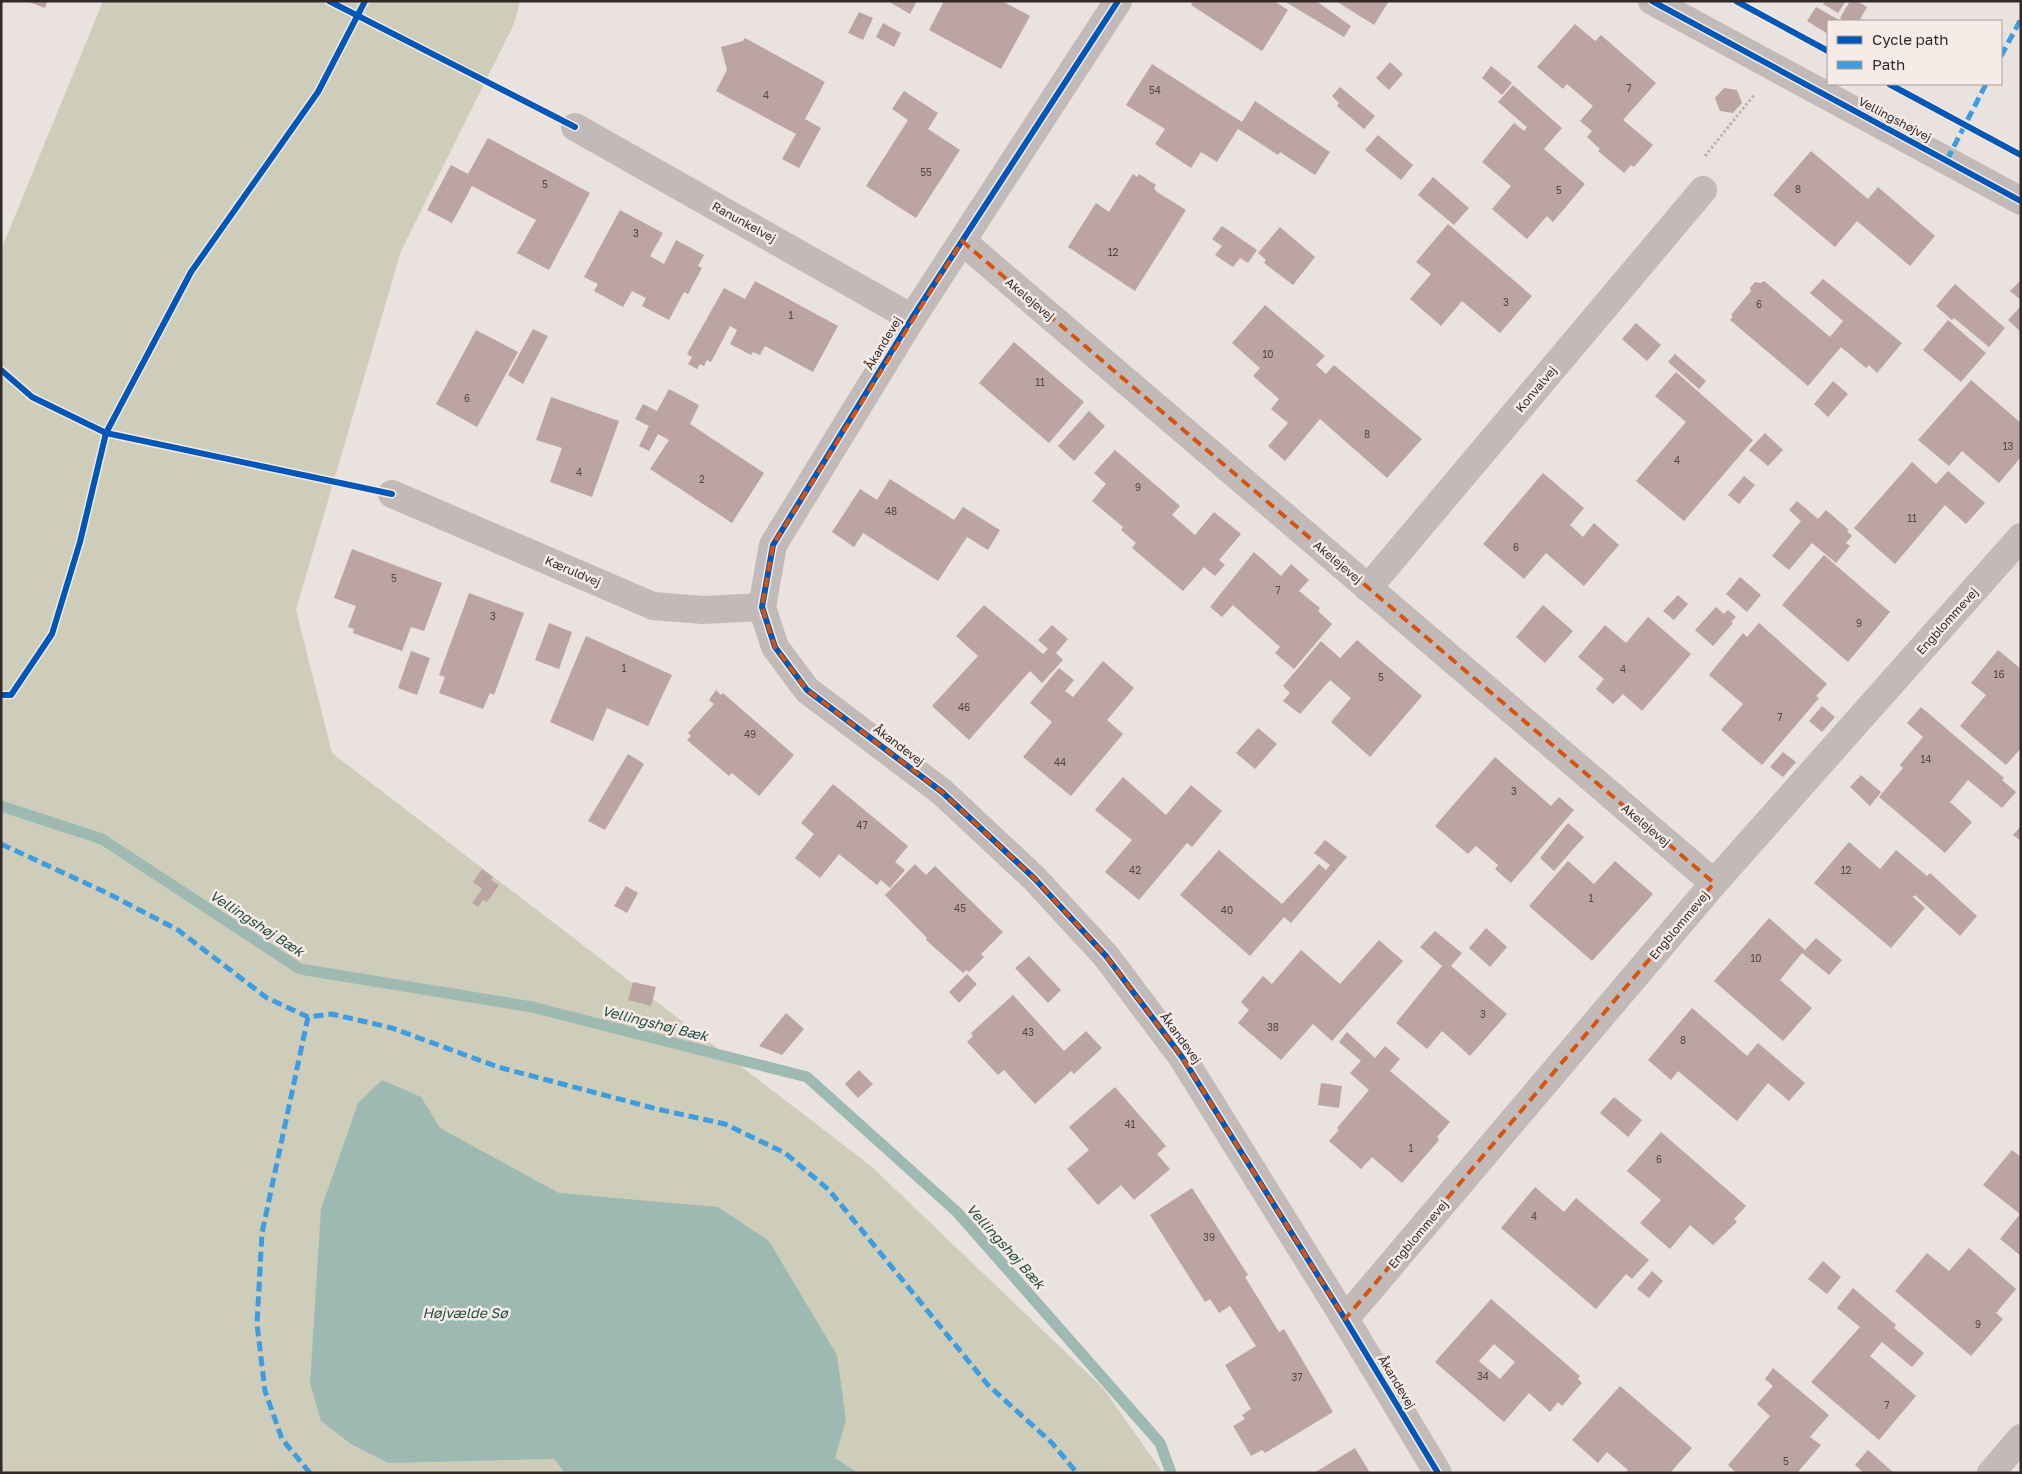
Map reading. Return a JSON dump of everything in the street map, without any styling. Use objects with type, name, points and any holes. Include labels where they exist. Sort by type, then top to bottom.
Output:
[{"type":"street","name":"Vellingshøjvej","points":[[1652,1],[2021,200]]},
{"type":"street","name":"Åkandevej","points":[[1111,3],[912,318],[773,545],[762,608],[775,647],[806,690],[942,792],[1034,878],[1106,956],[1182,1057],[1346,1319],[1438,1473]]},
{"type":"street","name":"Ranunkelvej","points":[[575,127],[912,318]]},
{"type":"street","name":"Konvalvej","points":[[1368,588],[1703,190]]},
{"type":"street","name":"Akelejevej","points":[[962,241],[1714,883]]},
{"type":"street","name":"Kæruldvej","points":[[392,494],[653,606],[703,610],[762,608]]},
{"type":"street","name":"Engblommevej","points":[[1346,1319],[1714,883],[2021,537]]},
{"type":"street","points":[[1991,1473],[2021,1438]]},
{"type":"path","points":[[1703,190],[1693,172],[1776,68]]},
{"type":"highlighted area","points":[[962,241],[1714,883],[1345,1319],[1182,1057],[1106,956],[1034,878],[942,792],[807,690],[775,647],[762,607],[773,545]]},
{"type":"green space","points":[[103,1],[520,1],[514,24],[401,251],[296,610],[332,753],[871,1166],[1103,1388],[1163,1473],[1,1473],[1,250]]},
{"type":"water","name":"Højvælde Sø","points":[[382,1080],[421,1097],[440,1128],[559,1193],[718,1207],[769,1241],[837,1355],[846,1420],[835,1458],[858,1473],[565,1473],[554,1459],[388,1463],[351,1444],[321,1421],[310,1383],[321,1209],[358,1103]]},
{"type":"building","points":[[26,1],[47,1],[45,8]]},
{"type":"building","points":[[892,1],[917,1],[910,14],[891,3]]},
{"type":"building","points":[[944,1],[1002,1],[1030,16],[1001,69],[929,30]]},
{"type":"building","points":[[1193,1],[1274,1],[1288,10],[1262,51],[1191,5]]},
{"type":"building","points":[[1284,1],[1316,1],[1351,26],[1344,37]]},
{"type":"building","points":[[1336,1],[1389,1],[1374,25]]},
{"type":"building","points":[[1825,1],[1846,1],[1838,13],[1823,4]]},
{"type":"building","points":[[1850,1],[1857,1],[1867,7],[1860,20],[1843,20],[1840,18]]},
{"type":"building","points":[[1816,7],[1839,20],[1827,20],[1827,33],[1807,21]]},
{"type":"building","points":[[859,12],[873,18],[863,40],[848,33]]},
{"type":"building","points":[[883,23],[901,33],[894,47],[876,37]]},
{"type":"building","points":[[1575,24],[1595,41],[1601,35],[1656,83],[1623,120],[1653,145],[1634,167],[1631,165],[1624,173],[1598,151],[1600,149],[1587,137],[1592,131],[1580,121],[1593,106],[1567,84],[1563,89],[1537,67]]},
{"type":"building","points":[[745,38],[825,82],[805,119],[821,128],[799,168],[782,159],[796,134],[716,91],[727,70],[721,47],[743,41]]},
{"type":"building","points":[[1390,62],[1403,74],[1389,90],[1376,78]]},
{"type":"building","points":[[1152,64],[1242,122],[1255,101],[1330,152],[1315,175],[1280,152],[1278,155],[1238,129],[1217,162],[1201,152],[1191,168],[1155,144],[1165,129],[1126,105]]},
{"type":"building","points":[[1491,66],[1512,83],[1502,95],[1482,78]]},
{"type":"building","points":[[1513,85],[1562,128],[1544,149],[1585,184],[1553,222],[1547,216],[1527,239],[1492,209],[1511,186],[1482,162],[1514,123],[1524,131],[1527,127],[1498,102]]},
{"type":"building","points":[[1340,87],[1375,116],[1364,129],[1337,106],[1339,103],[1332,96]]},
{"type":"building","points":[[1724,88],[1737,90],[1742,103],[1733,113],[1720,111],[1715,98]]},
{"type":"building","points":[[904,91],[938,113],[928,129],[960,150],[916,218],[866,186],[908,120],[892,109]]},
{"type":"building","points":[[1378,135],[1413,165],[1401,180],[1365,150]]},
{"type":"building","points":[[488,138],[590,193],[549,270],[517,253],[536,220],[472,186],[452,223],[427,210],[451,165],[468,174]]},
{"type":"building","points":[[1811,151],[1868,199],[1878,187],[1935,236],[1910,266],[1857,221],[1835,247],[1773,195]]},
{"type":"building","points":[[1133,174],[1137,177],[1139,174],[1156,185],[1154,188],[1157,192],[1186,210],[1135,291],[1068,247],[1096,203],[1109,212]]},
{"type":"building","points":[[1433,177],[1469,208],[1454,225],[1418,195]]},
{"type":"building","points":[[620,210],[663,233],[650,256],[664,264],[676,240],[704,255],[698,266],[702,268],[688,294],[684,292],[669,320],[642,306],[646,298],[632,291],[623,307],[594,291],[598,284],[584,277]]},
{"type":"building","points":[[1448,224],[1532,296],[1500,333],[1462,301],[1441,326],[1410,299],[1431,274],[1416,262]]},
{"type":"building","points":[[1222,226],[1257,250],[1248,263],[1240,258],[1233,267],[1215,255],[1222,246],[1212,239]]},
{"type":"building","points":[[1280,227],[1315,257],[1293,285],[1264,263],[1266,260],[1258,253]]},
{"type":"building","points":[[1823,279],[1902,343],[1877,373],[1869,365],[1866,368],[1841,347],[1808,386],[1730,320],[1733,316],[1731,315],[1751,291],[1750,288],[1755,282],[1761,283],[1764,281],[1830,337],[1843,321],[1810,293]]},
{"type":"building","points":[[2021,280],[2021,300],[2010,291]]},
{"type":"building","points":[[755,281],[838,326],[813,372],[765,346],[760,355],[753,352],[751,355],[730,344],[737,330],[730,326],[711,362],[707,360],[704,366],[700,364],[697,369],[688,364],[692,357],[687,354],[724,288],[745,299]]},
{"type":"building","points":[[1955,284],[2005,328],[1989,347],[1954,318],[1952,320],[1936,306]]},
{"type":"building","points":[[1265,305],[1325,356],[1316,365],[1326,374],[1334,365],[1422,439],[1387,478],[1320,419],[1285,461],[1268,446],[1288,423],[1271,409],[1279,399],[1253,376],[1260,368],[1232,343]]},
{"type":"building","points":[[2021,306],[2021,332],[2008,320]]},
{"type":"building","points":[[1948,320],[1986,353],[1961,382],[1923,350]]},
{"type":"building","points":[[1636,323],[1661,345],[1647,361],[1622,339]]},
{"type":"building","points":[[533,329],[548,336],[523,384],[508,375]]},
{"type":"building","points":[[476,330],[518,352],[477,427],[436,404]]},
{"type":"building","points":[[1014,342],[1084,402],[1049,443],[979,383]]},
{"type":"building","points":[[1675,354],[1706,381],[1699,389],[1668,362]]},
{"type":"building","points":[[1676,372],[1753,440],[1684,521],[1636,481],[1686,422],[1655,396]]},
{"type":"building","points":[[1971,380],[2021,423],[2021,457],[1999,483],[1962,451],[1949,466],[1918,440]]},
{"type":"building","points":[[1833,381],[1848,394],[1828,417],[1814,404]]},
{"type":"building","points":[[669,389],[699,405],[690,424],[764,473],[732,523],[650,469],[669,440],[658,434],[649,451],[639,446],[649,426],[635,419],[643,404],[657,411]]},
{"type":"building","points":[[551,397],[619,421],[592,497],[550,482],[562,448],[536,440]]},
{"type":"building","points":[[1089,411],[1105,426],[1074,461],[1058,446]]},
{"type":"building","points":[[1765,433],[1783,450],[1768,466],[1749,450]]},
{"type":"building","points":[[1115,450],[1180,506],[1172,515],[1195,535],[1214,512],[1241,534],[1219,560],[1225,565],[1215,576],[1204,567],[1183,591],[1132,548],[1136,543],[1121,530],[1123,527],[1092,501],[1106,484],[1094,473]]},
{"type":"building","points":[[1912,462],[1936,484],[1948,471],[1985,503],[1966,524],[1945,505],[1895,564],[1854,528]]},
{"type":"building","points":[[1543,473],[1584,508],[1570,525],[1583,537],[1594,523],[1619,545],[1584,586],[1546,553],[1524,579],[1483,544]]},
{"type":"building","points":[[1744,476],[1755,485],[1739,504],[1728,495]]},
{"type":"building","points":[[890,479],[954,520],[963,507],[1000,530],[988,550],[967,537],[938,581],[863,533],[854,547],[832,532],[860,489],[877,500]]},
{"type":"building","points":[[1797,501],[1818,519],[1826,510],[1849,530],[1847,531],[1852,536],[1846,543],[1850,546],[1836,563],[1812,543],[1789,570],[1772,556],[1801,521],[1789,510]]},
{"type":"building","points":[[352,549],[442,583],[424,631],[411,627],[402,651],[353,633],[354,629],[348,627],[356,606],[334,598]]},
{"type":"building","points":[[1254,552],[1281,576],[1291,564],[1309,580],[1299,591],[1320,608],[1318,611],[1332,624],[1294,669],[1275,653],[1280,647],[1233,605],[1222,617],[1210,607]]},
{"type":"building","points":[[1824,555],[1890,612],[1848,662],[1782,605]]},
{"type":"building","points":[[1740,577],[1761,595],[1747,612],[1726,594]]},
{"type":"building","points":[[469,593],[524,613],[494,695],[490,693],[483,709],[439,693],[445,677],[439,675]]},
{"type":"building","points":[[1678,595],[1688,604],[1674,620],[1663,611]]},
{"type":"building","points":[[984,605],[1043,654],[1048,649],[1038,640],[1052,625],[1068,639],[1056,653],[1063,660],[1042,683],[1030,671],[969,740],[932,706],[978,656],[956,636]]},
{"type":"building","points":[[1543,605],[1573,631],[1545,663],[1516,637]]},
{"type":"building","points":[[1716,607],[1724,614],[1728,610],[1736,617],[1713,646],[1695,630]]},
{"type":"building","points":[[1648,617],[1691,654],[1642,711],[1623,694],[1613,704],[1596,689],[1604,679],[1578,657],[1605,625],[1626,643]]},
{"type":"building","points":[[549,623],[572,632],[559,669],[535,660]]},
{"type":"building","points":[[1759,623],[1827,684],[1816,696],[1819,698],[1762,765],[1721,730],[1743,704],[1709,675],[1743,633],[1747,637]]},
{"type":"building","points":[[586,636],[672,675],[648,726],[607,708],[593,741],[550,722]]},
{"type":"building","points":[[1357,640],[1422,696],[1370,757],[1331,722],[1351,698],[1330,680],[1300,714],[1283,701],[1290,693],[1283,686],[1321,641],[1340,658]]},
{"type":"building","points":[[1998,650],[2021,669],[2021,748],[2006,765],[1960,726],[1986,695],[1971,683]]},
{"type":"building","points":[[411,651],[430,658],[417,695],[398,688]]},
{"type":"building","points":[[1103,661],[1134,688],[1107,720],[1123,734],[1071,796],[1023,757],[1052,722],[1030,703],[1059,668],[1074,680],[1065,691],[1073,697]]},
{"type":"building","points":[[716,690],[721,695],[723,693],[794,755],[759,796],[732,773],[729,776],[687,740],[691,736],[688,733],[714,704],[709,700]]},
{"type":"building","points":[[1822,706],[1835,717],[1822,732],[1809,721]]},
{"type":"building","points":[[1921,707],[2004,778],[2002,780],[2016,792],[2002,808],[1968,780],[1950,802],[1972,822],[1945,853],[1879,797],[1903,768],[1900,765],[1923,737],[1907,723]]},
{"type":"building","points":[[1258,728],[1277,744],[1255,769],[1236,753]]},
{"type":"building","points":[[1783,752],[1796,762],[1783,777],[1770,767]]},
{"type":"building","points":[[628,754],[644,764],[605,830],[588,821]]},
{"type":"building","points":[[1495,757],[1551,806],[1559,797],[1574,810],[1511,883],[1495,869],[1498,865],[1476,846],[1468,854],[1435,826]]},
{"type":"building","points":[[1861,775],[1881,792],[1870,806],[1850,787]]},
{"type":"building","points":[[1123,777],[1166,815],[1191,785],[1222,811],[1192,847],[1187,843],[1139,900],[1105,872],[1132,840],[1095,810]]},
{"type":"building","points":[[833,784],[908,846],[895,862],[905,870],[890,888],[881,880],[877,885],[839,854],[820,878],[795,858],[814,834],[801,823]]},
{"type":"building","points":[[1568,823],[1584,837],[1554,871],[1540,858]]},
{"type":"building","points":[[2021,826],[2021,841],[2013,835]]},
{"type":"building","points":[[1325,840],[1347,857],[1291,923],[1284,917],[1250,956],[1180,895],[1219,850],[1282,904],[1319,864],[1326,870],[1330,865],[1314,853]]},
{"type":"building","points":[[1849,842],[1880,869],[1896,850],[1927,876],[1930,873],[1977,916],[1960,936],[1915,895],[1913,897],[1925,908],[1891,948],[1814,883]]},
{"type":"building","points":[[1568,861],[1594,884],[1615,861],[1653,894],[1592,961],[1529,906]]},
{"type":"building","points":[[915,864],[926,875],[935,866],[1003,932],[981,954],[984,957],[969,972],[966,970],[963,973],[926,940],[927,938],[885,895]]},
{"type":"building","points":[[482,869],[493,877],[491,880],[499,885],[487,902],[483,900],[478,907],[472,903],[482,889],[473,882]]},
{"type":"building","points":[[626,886],[638,893],[627,913],[614,906]]},
{"type":"building","points":[[1769,918],[1805,950],[1816,938],[1842,960],[1829,975],[1802,953],[1780,980],[1812,1008],[1783,1041],[1714,981]]},
{"type":"building","points":[[1486,928],[1507,947],[1490,967],[1469,948]]},
{"type":"building","points":[[1435,931],[1462,953],[1451,966],[1507,1014],[1470,1056],[1442,1031],[1427,1049],[1396,1023],[1442,966],[1420,947]]},
{"type":"building","points":[[1379,940],[1403,961],[1332,1041],[1313,1024],[1281,1060],[1238,1023],[1249,1010],[1241,1002],[1263,976],[1272,984],[1301,950],[1340,984]]},
{"type":"building","points":[[1029,956],[1061,990],[1048,1003],[1015,968]]},
{"type":"building","points":[[967,974],[977,984],[959,1003],[949,992]]},
{"type":"building","points":[[633,982],[656,987],[651,1006],[628,1000]]},
{"type":"building","points":[[1013,995],[1064,1051],[1086,1031],[1102,1048],[1074,1074],[1071,1071],[1035,1104],[1004,1070],[998,1075],[967,1042],[973,1036],[971,1033]]},
{"type":"building","points":[[1692,1008],[1747,1056],[1758,1043],[1805,1083],[1789,1101],[1768,1083],[1737,1121],[1678,1071],[1671,1080],[1648,1060]]},
{"type":"building","points":[[786,1013],[804,1029],[782,1055],[759,1046]]},
{"type":"building","points":[[1347,1032],[1375,1058],[1385,1046],[1400,1059],[1390,1071],[1450,1122],[1437,1137],[1439,1140],[1402,1183],[1372,1157],[1361,1169],[1329,1141],[1339,1130],[1337,1128],[1369,1090],[1350,1073],[1361,1061],[1339,1042]]},
{"type":"building","points":[[859,1070],[873,1084],[858,1098],[845,1084]]},
{"type":"building","points":[[1321,1083],[1342,1086],[1339,1108],[1318,1105]]},
{"type":"building","points":[[1115,1087],[1166,1146],[1157,1154],[1170,1169],[1134,1200],[1121,1185],[1098,1205],[1067,1169],[1089,1150],[1069,1127]]},
{"type":"building","points":[[1614,1097],[1642,1120],[1628,1137],[1600,1113]]},
{"type":"building","points":[[1661,1132],[1746,1206],[1734,1219],[1737,1222],[1713,1245],[1690,1225],[1670,1249],[1640,1223],[1661,1200],[1627,1171]]},
{"type":"building","points":[[2012,1150],[2021,1157],[2021,1256],[2000,1239],[2020,1214],[1983,1185]]},
{"type":"building","points":[[1535,1187],[1564,1212],[1576,1198],[1649,1260],[1632,1279],[1626,1274],[1596,1309],[1501,1228]]},
{"type":"building","points":[[1192,1188],[1248,1275],[1245,1277],[1279,1332],[1284,1329],[1333,1412],[1265,1453],[1262,1450],[1251,1456],[1233,1426],[1245,1419],[1242,1415],[1251,1409],[1225,1365],[1256,1346],[1230,1306],[1219,1313],[1210,1299],[1205,1302],[1150,1215]]},
{"type":"building","points":[[1969,1248],[2016,1289],[1996,1313],[2003,1319],[1971,1356],[1895,1291],[1927,1253],[1949,1271]]},
{"type":"building","points":[[1823,1261],[1841,1277],[1827,1294],[1808,1279]]},
{"type":"building","points":[[1652,1271],[1663,1281],[1649,1298],[1637,1289]]},
{"type":"building","points":[[1853,1288],[1896,1325],[1894,1328],[1924,1353],[1912,1367],[1882,1342],[1870,1356],[1916,1396],[1879,1440],[1811,1382],[1860,1327],[1837,1308]]},
{"type":"building","points":[[1491,1299],[1580,1376],[1578,1379],[1582,1383],[1562,1406],[1558,1402],[1550,1412],[1529,1393],[1504,1422],[1435,1362]],"holes":[[[1494,1344],[1515,1362],[1500,1379],[1479,1361]]]},
{"type":"building","points":[[1773,1368],[1829,1415],[1810,1437],[1821,1445],[1797,1473],[1736,1473],[1728,1465],[1770,1416],[1757,1404],[1773,1386],[1765,1379]]},
{"type":"building","points":[[1620,1386],[1692,1448],[1670,1473],[1625,1473],[1628,1470],[1607,1452],[1598,1463],[1572,1440]]},
{"type":"building","points":[[1355,1448],[1370,1473],[1314,1473]]},
{"type":"building","points":[[1868,1450],[1894,1473],[1864,1473],[1855,1465]]},
{"type":"waterway","name":"Vellingshøj Bæk","points":[[1,806],[102,839],[300,969],[532,1007],[807,1077],[957,1212],[1160,1443],[1171,1473]]},
{"type":"marked path","points":[[2002,54],[2021,19]]},
{"type":"marked path","points":[[1947,160],[1985,85]]},
{"type":"marked path","points":[[1,844],[107,893],[178,930],[267,998],[308,1017]]},
{"type":"marked path","points":[[310,1473],[282,1439],[265,1391],[257,1324],[262,1233],[308,1017],[332,1014],[392,1028],[498,1067],[657,1109],[725,1124],[785,1153],[829,1190],[988,1385],[1052,1443],[1077,1473]]},
{"type":"cycle path","points":[[329,1],[575,127]]},
{"type":"cycle path","points":[[1,695],[11,695],[52,634],[80,542],[106,433],[191,272],[318,92],[365,1]]},
{"type":"cycle path","points":[[1118,1],[912,318],[773,545],[762,607],[775,647],[807,690],[942,792],[1034,878],[1106,956],[1182,1057],[1345,1319],[1438,1473]]},
{"type":"cycle path","points":[[1652,1],[2021,201]]},
{"type":"cycle path","points":[[1736,1],[1827,50]]},
{"type":"cycle path","points":[[1891,85],[2021,155]]},
{"type":"cycle path","points":[[1,370],[32,397],[106,433],[392,494]]}]
